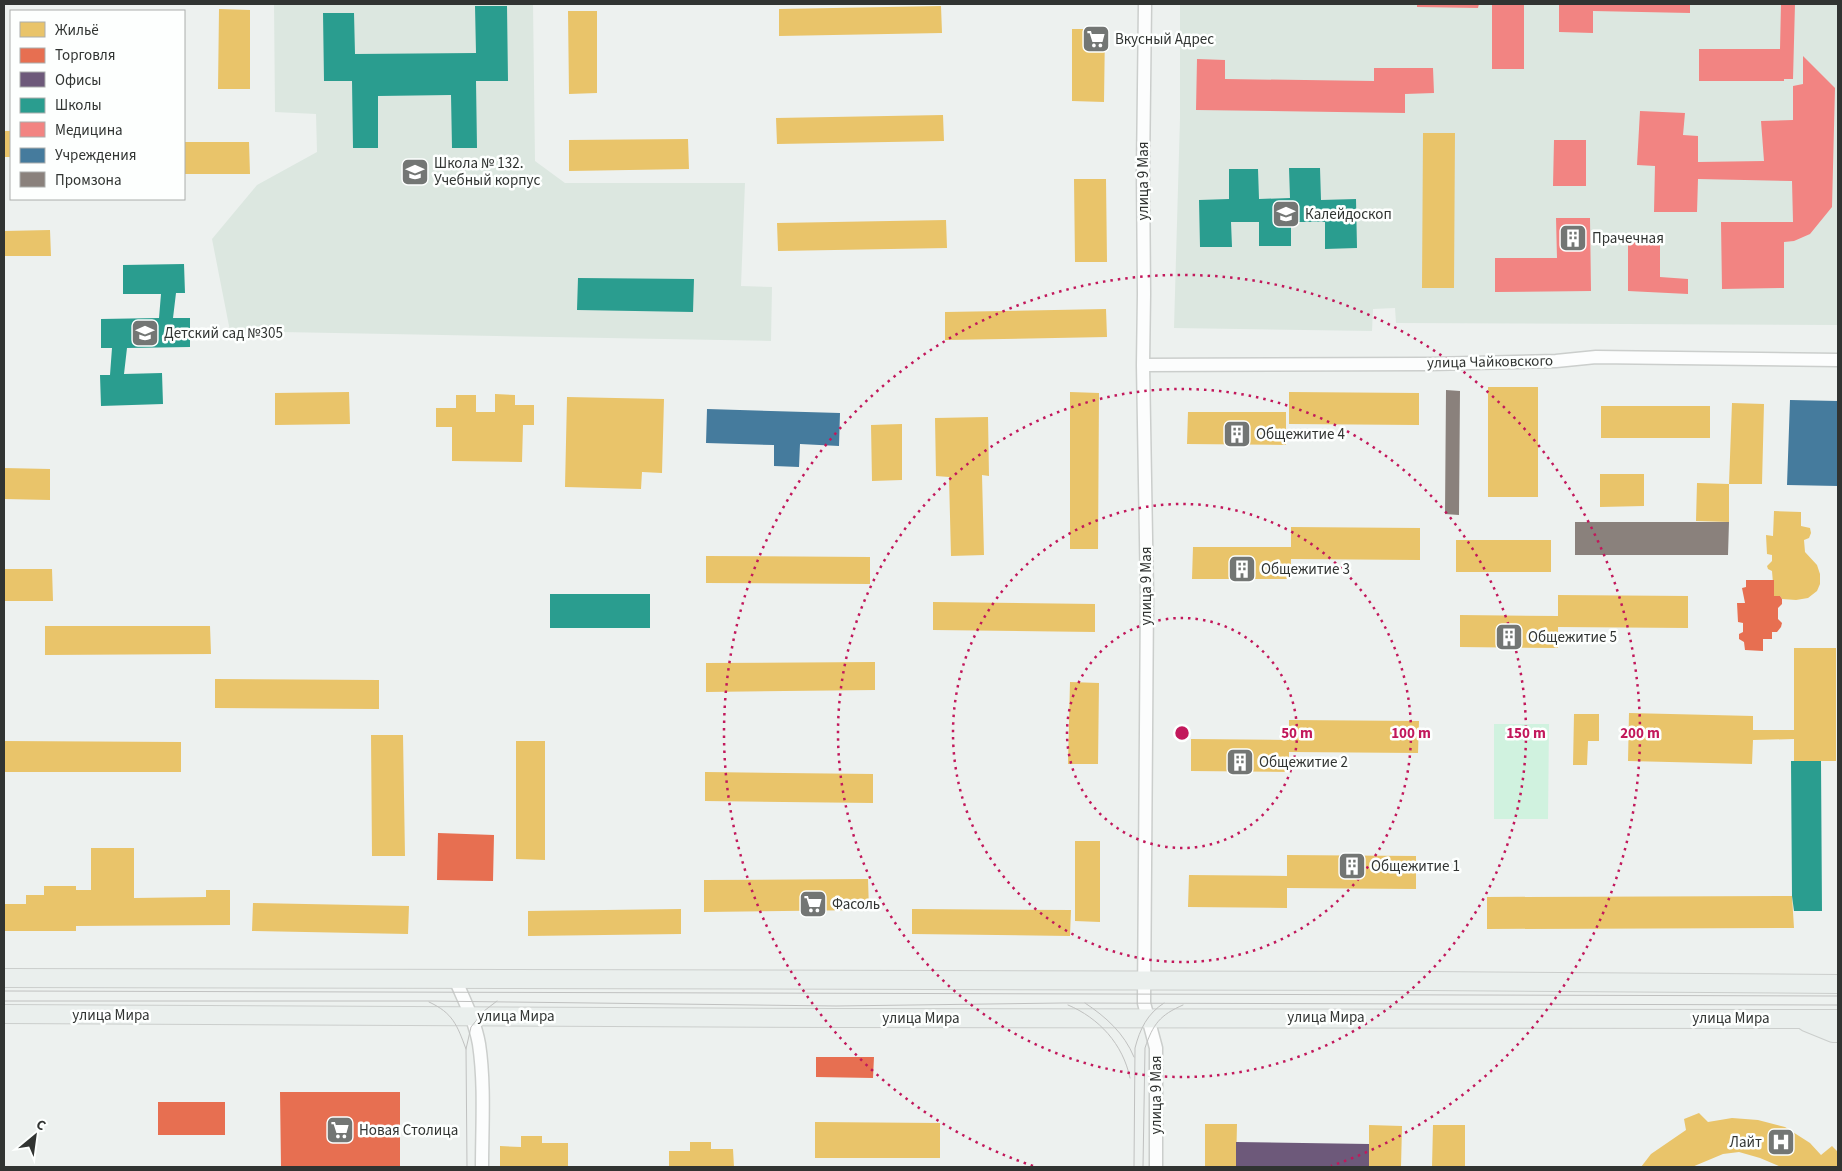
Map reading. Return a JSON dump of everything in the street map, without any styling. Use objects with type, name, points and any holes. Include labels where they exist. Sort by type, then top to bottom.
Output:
[{"type":"main road","points":[[4,978],[1144,980],[1838,984]]},
{"type":"main road","name":"улица Мира","points":[[4,1014],[824,1018],[1838,1018]]},
{"type":"main road","points":[[1796,1018],[1838,1033]]},
{"type":"street","name":"улица 9 Мая","points":[[1145,4],[1142,365],[1147,596],[1144,1003],[1156,1048],[1156,1167]]},
{"type":"street","name":"улица Чайковского","points":[[1142,365],[1429,364],[1556,361],[1596,358],[1838,360]]},
{"type":"street","points":[[455,979],[471,1016],[478,1044],[482,1100],[482,1167]]},
{"type":"shaded area","name":"Школа № 132. Учебный корпус","points":[[274,4],[533,4],[535,161],[565,183],[745,183],[741,286],[772,287],[771,341],[230,331],[212,239],[257,185],[317,152],[316,114],[275,112]]},
{"type":"shaded area","points":[[1180,4],[1838,4],[1838,325],[1396,323],[1395,308],[1373,309],[1372,331],[1174,328],[1180,118]]},
{"type":"green space","points":[[1494,724],[1549,724],[1548,819],[1494,819]]},
{"type":"building: Жильё","points":[[941,6],[942,33],[779,36],[779,9]]},
{"type":"building: Жильё","points":[[219,9],[250,10],[250,89],[218,89]]},
{"type":"building: Жильё","points":[[568,11],[597,11],[597,93],[569,94]]},
{"type":"building: Жильё","points":[[1072,29],[1105,29],[1104,102],[1072,101]]},
{"type":"building: Жильё","points":[[943,115],[944,141],[777,144],[776,118]]},
{"type":"building: Жильё","points":[[4,131],[10,131],[10,157],[4,157]]},
{"type":"building: Жильё","points":[[1423,133],[1455,133],[1454,288],[1422,288]]},
{"type":"building: Жильё","points":[[688,139],[689,169],[569,171],[569,140]]},
{"type":"building: Жильё","points":[[185,142],[249,142],[250,174],[185,174]]},
{"type":"building: Жильё","points":[[1074,179],[1106,179],[1107,262],[1075,262]]},
{"type":"building: Жильё","points":[[946,220],[947,248],[778,251],[777,223]]},
{"type":"building: Жильё","points":[[50,230],[51,256],[4,256],[4,231]]},
{"type":"building: Жильё","points":[[1106,309],[1107,337],[945,340],[945,312]]},
{"type":"building: Жильё","points":[[1488,387],[1538,387],[1538,497],[1488,497]]},
{"type":"building: Жильё","points":[[349,392],[350,424],[275,425],[275,393]]},
{"type":"building: Жильё","points":[[1070,392],[1099,393],[1098,549],[1070,549]]},
{"type":"building: Жильё","points":[[1289,392],[1419,393],[1419,425],[1289,424]]},
{"type":"building: Жильё","points":[[495,394],[515,395],[515,405],[534,405],[534,425],[523,425],[522,462],[452,461],[452,427],[436,427],[436,408],[456,408],[456,395],[476,395],[476,412],[495,412]]},
{"type":"building: Жильё","points":[[567,397],[664,399],[662,473],[642,472],[641,489],[565,487]]},
{"type":"building: Жильё","points":[[1732,403],[1764,404],[1762,484],[1729,484]]},
{"type":"building: Жильё","points":[[1601,406],[1710,406],[1710,438],[1601,438]]},
{"type":"building: Жильё","name":"Общежитие 4","points":[[1188,412],[1286,412],[1286,445],[1187,444]]},
{"type":"building: Жильё","points":[[988,417],[989,476],[982,475],[984,555],[951,556],[949,477],[936,476],[935,418]]},
{"type":"building: Жильё","points":[[902,424],[902,480],[872,481],[871,425]]},
{"type":"building: Жильё","points":[[4,468],[50,469],[50,500],[4,499]]},
{"type":"building: Жильё","points":[[1600,474],[1644,474],[1644,506],[1600,507]]},
{"type":"building: Жильё","points":[[1697,483],[1729,484],[1729,522],[1696,521]]},
{"type":"building: Жильё","points":[[1774,511],[1801,512],[1801,526],[1810,528],[1809,538],[1804,540],[1805,552],[1817,565],[1820,574],[1820,584],[1817,591],[1808,598],[1796,600],[1782,599],[1780,596],[1774,596],[1772,571],[1767,566],[1772,561],[1772,555],[1767,554],[1766,535],[1773,536]]},
{"type":"building: Жильё","points":[[1291,527],[1420,528],[1420,560],[1291,559],[1291,579],[1192,579],[1193,547],[1291,547]]},
{"type":"building: Жильё","points":[[1456,540],[1551,540],[1551,572],[1456,572]]},
{"type":"building: Жильё","points":[[706,556],[870,557],[870,584],[706,583]]},
{"type":"building: Жильё","points":[[4,569],[52,569],[53,601],[4,601]]},
{"type":"building: Жильё","points":[[1558,595],[1688,596],[1688,628],[1558,627],[1558,648],[1460,647],[1460,615],[1558,616]]},
{"type":"building: Жильё","points":[[933,602],[1095,604],[1095,632],[933,630]]},
{"type":"building: Жильё","points":[[45,626],[210,626],[211,654],[45,655]]},
{"type":"building: Жильё","points":[[1794,648],[1836,648],[1836,761],[1794,761],[1794,739],[1753,740],[1752,764],[1628,761],[1629,713],[1753,716],[1753,730],[1794,730]]},
{"type":"building: Жильё","points":[[875,662],[875,690],[706,692],[706,663]]},
{"type":"building: Жильё","points":[[215,679],[379,680],[379,709],[215,708]]},
{"type":"building: Жильё","points":[[1070,682],[1099,683],[1098,764],[1068,764]]},
{"type":"building: Жильё","points":[[1574,714],[1599,714],[1599,741],[1588,741],[1587,765],[1573,765]]},
{"type":"building: Жильё","points":[[1289,720],[1419,721],[1418,753],[1289,752],[1289,772],[1191,771],[1191,739],[1289,740]]},
{"type":"building: Жильё","points":[[371,735],[403,735],[405,856],[372,856]]},
{"type":"building: Жильё","points":[[4,741],[181,742],[181,772],[4,772]]},
{"type":"building: Жильё","points":[[516,741],[545,741],[545,860],[516,859]]},
{"type":"building: Жильё","points":[[705,772],[873,774],[873,803],[705,801]]},
{"type":"building: Жильё","points":[[1075,841],[1100,841],[1100,922],[1075,921]]},
{"type":"building: Жильё","points":[[91,848],[134,848],[134,898],[206,897],[206,890],[230,890],[230,925],[76,926],[76,931],[4,931],[4,904],[26,904],[26,895],[44,895],[44,886],[76,886],[76,890],[91,890]]},
{"type":"building: Жильё","points":[[1287,855],[1416,856],[1416,889],[1287,888],[1287,908],[1188,907],[1189,875],[1287,876]]},
{"type":"building: Жильё","points":[[868,879],[869,910],[704,912],[704,880]]},
{"type":"building: Жильё","points":[[1792,896],[1794,928],[1487,929],[1487,897]]},
{"type":"building: Жильё","points":[[253,903],[409,906],[408,934],[252,931]]},
{"type":"building: Жильё","points":[[681,909],[681,934],[528,936],[528,911]]},
{"type":"building: Жильё","points":[[912,909],[1071,910],[1070,936],[912,934]]},
{"type":"building: Жильё","points":[[1699,1113],[1708,1122],[1732,1118],[1758,1120],[1785,1127],[1810,1143],[1821,1155],[1832,1146],[1838,1152],[1838,1165],[1837,1167],[1781,1167],[1739,1152],[1723,1154],[1692,1167],[1641,1167],[1651,1154],[1686,1130],[1684,1119]]},
{"type":"building: Жильё","points":[[815,1122],[940,1123],[940,1158],[815,1158]]},
{"type":"building: Жильё","points":[[1205,1124],[1237,1124],[1236,1167],[1205,1167]]},
{"type":"building: Жильё","points":[[1369,1125],[1402,1126],[1401,1167],[1369,1167]]},
{"type":"building: Жильё","points":[[1433,1125],[1465,1125],[1465,1167],[1432,1167]]},
{"type":"building: Жильё","points":[[521,1136],[542,1136],[542,1143],[568,1143],[568,1167],[500,1167],[500,1146],[521,1147]]},
{"type":"building: Жильё","points":[[690,1142],[711,1142],[711,1149],[733,1149],[734,1167],[669,1167],[669,1151],[690,1151]]},
{"type":"building: Торговля","points":[[1746,580],[1774,580],[1774,596],[1780,596],[1782,599],[1782,604],[1778,608],[1778,619],[1782,623],[1781,627],[1777,632],[1772,632],[1772,639],[1763,639],[1763,651],[1745,650],[1744,642],[1739,639],[1739,634],[1743,632],[1743,623],[1738,622],[1737,603],[1745,603],[1742,588],[1746,587]]},
{"type":"building: Торговля","points":[[438,833],[494,835],[493,881],[437,880]]},
{"type":"building: Торговля","points":[[816,1057],[874,1057],[873,1078],[816,1077]]},
{"type":"building: Торговля","name":"Новая Столица","points":[[280,1092],[400,1092],[400,1167],[281,1167]]},
{"type":"building: Торговля","points":[[158,1102],[225,1102],[225,1135],[158,1135]]},
{"type":"building: Офисы","points":[[1236,1142],[1369,1144],[1369,1167],[1236,1167]]},
{"type":"building: Школы","points":[[475,6],[507,6],[508,81],[476,81],[477,148],[452,148],[451,95],[378,96],[378,148],[353,148],[352,81],[324,81],[323,13],[354,13],[355,54],[476,53]]},
{"type":"building: Школы","points":[[1289,168],[1320,168],[1321,200],[1356,199],[1357,248],[1325,249],[1325,222],[1291,222],[1291,246],[1259,246],[1259,222],[1231,222],[1232,247],[1200,247],[1199,200],[1229,199],[1229,169],[1258,169],[1259,199],[1290,198]]},
{"type":"building: Школы","name":"Детский сад №305","points":[[184,264],[185,293],[176,293],[173,318],[190,318],[190,347],[127,348],[124,374],[162,373],[163,404],[101,406],[100,375],[110,375],[112,348],[101,348],[101,319],[159,318],[161,294],[123,294],[123,265]]},
{"type":"building: Школы","points":[[578,278],[694,279],[693,312],[577,310]]},
{"type":"building: Школы","points":[[550,594],[650,594],[650,628],[550,628]]},
{"type":"building: Школы","points":[[1791,761],[1821,761],[1822,911],[1794,911],[1792,896]]},
{"type":"building: Медицина","points":[[1417,4],[1479,4],[1478,8],[1417,7]]},
{"type":"building: Медицина","points":[[1492,4],[1524,4],[1524,69],[1492,69]]},
{"type":"building: Медицина","points":[[1559,4],[1690,4],[1690,13],[1593,11],[1593,33],[1559,32]]},
{"type":"building: Медицина","points":[[1781,4],[1795,4],[1793,79],[1784,79],[1784,81],[1699,81],[1699,49],[1780,49]]},
{"type":"building: Медицина","points":[[1803,56],[1835,88],[1832,207],[1810,234],[1794,241],[1784,242],[1784,288],[1722,289],[1721,222],[1793,222],[1792,181],[1698,179],[1697,212],[1654,212],[1655,166],[1637,165],[1640,111],[1685,113],[1683,135],[1698,136],[1698,162],[1764,161],[1761,121],[1793,120],[1793,86],[1803,84]]},
{"type":"building: Медицина","points":[[1197,59],[1225,60],[1225,79],[1374,81],[1374,68],[1433,68],[1434,93],[1405,94],[1405,113],[1196,110]]},
{"type":"building: Медицина","points":[[1554,140],[1586,140],[1586,186],[1553,186]]},
{"type":"building: Медицина","name":"Прачечная","points":[[1556,218],[1590,218],[1591,291],[1495,292],[1495,258],[1557,258]]},
{"type":"building: Медицина","points":[[1628,235],[1660,236],[1660,277],[1688,279],[1688,294],[1628,291]]},
{"type":"building: Учреждения","points":[[1790,400],[1838,401],[1838,486],[1787,485]]},
{"type":"building: Учреждения","points":[[707,409],[840,413],[839,446],[800,444],[799,467],[774,466],[774,445],[706,443]]},
{"type":"building: Промзона","points":[[1446,390],[1460,391],[1459,515],[1445,514]]},
{"type":"building: Промзона","points":[[1575,522],[1729,522],[1728,555],[1575,555]]},
{"type":"tram line","points":[[4,991],[1838,996]]},
{"type":"tram line","points":[[4,1001],[428,1001],[836,1006],[1063,1003],[1838,1005]]},
{"type":"tram line","points":[[467,1167],[466,1049],[471,1027],[484,1011],[497,1001]]},
{"type":"tram line","points":[[429,1002],[449,1015],[460,1033],[466,1049]]},
{"type":"tram line","points":[[1085,1003],[1114,1026],[1125,1040],[1134,1057]]},
{"type":"tram line","points":[[1134,1167],[1135,1048],[1145,1022],[1164,1003]]},
{"type":"tram line","points":[[1068,1005],[1090,1017],[1108,1034],[1122,1054],[1130,1078]]},
{"type":"tram line","points":[[1143,1167],[1145,1048],[1158,1021],[1183,1005]]},
{"type":"place","name":"Вкусный Адрес","points":[[1096,39]]},
{"type":"place","name":"Школа № 132. Учебный корпус","points":[[415,172]]},
{"type":"place","name":"Калейдоскоп","points":[[1286,214]]},
{"type":"place","name":"Прачечная","points":[[1573,238]]},
{"type":"place","name":"Детский сад №305","points":[[145,333]]},
{"type":"place","name":"Общежитие 4","points":[[1237,434]]},
{"type":"place","name":"Общежитие 3","points":[[1242,569]]},
{"type":"place","name":"Общежитие 5","points":[[1509,637]]},
{"type":"place","name":"Общежитие 2","points":[[1240,762]]},
{"type":"place","name":"Общежитие 1","points":[[1352,866]]},
{"type":"place","name":"Фасоль","points":[[813,904]]},
{"type":"place","name":"Новая Столица","points":[[340,1130]]},
{"type":"place","name":"Лайт","points":[[1781,1142]]}]
